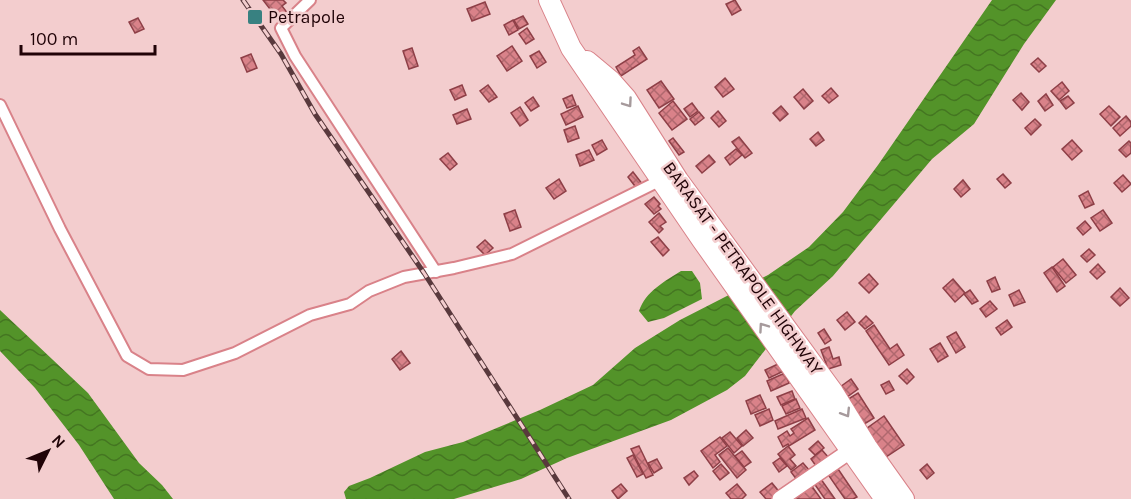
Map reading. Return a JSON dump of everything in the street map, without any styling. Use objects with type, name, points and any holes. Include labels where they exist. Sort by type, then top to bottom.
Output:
[{"type":"highway","name":"BARASAT - PETRAPOLE HIGHWAY","points":[[549,0],[571,48],[660,180],[709,236],[804,370],[850,451],[885,499]]},
{"type":"highway","name":"BARASAT - PETRAPOLE HIGHWAY","points":[[571,48],[611,81],[626,98],[678,180],[709,236]]},
{"type":"highway","name":"BARASAT - PETRAPOLE HIGHWAY","points":[[804,370],[833,392],[867,447],[904,499]]},
{"type":"main road","points":[[780,499],[850,451]]},
{"type":"street","points":[[310,0],[281,28],[295,56],[436,272]]},
{"type":"street","points":[[0,105],[60,229],[127,356],[149,369],[183,370],[235,353],[310,315],[350,304],[369,291],[404,277],[512,254],[660,180]]},
{"type":"water","points":[[992,0],[1056,0],[1024,44],[974,124],[932,159],[833,276],[795,311],[745,376],[727,390],[671,420],[567,458],[521,479],[454,499],[346,499],[344,492],[349,486],[425,452],[463,442],[593,385],[635,348],[680,320],[768,275],[809,247],[843,212],[878,165]]},
{"type":"water","points":[[681,271],[692,271],[700,283],[702,299],[664,318],[648,322],[639,311],[642,304],[656,288]]},
{"type":"water","points":[[0,310],[88,393],[139,463],[173,499],[114,499],[79,445],[35,388],[0,351]]},
{"type":"building","points":[[263,0],[283,0],[286,3],[282,6],[289,15],[280,22]]},
{"type":"building","points":[[735,0],[741,10],[732,15],[726,4]]},
{"type":"building","points":[[485,2],[490,14],[472,21],[467,9]]},
{"type":"building","points":[[523,16],[528,24],[519,29],[514,20]]},
{"type":"building","points":[[138,18],[144,29],[135,33],[129,22]]},
{"type":"building","points":[[513,20],[518,30],[509,35],[504,25]]},
{"type":"building","points":[[527,28],[534,39],[526,44],[519,34]]},
{"type":"building","points":[[512,46],[522,61],[507,71],[497,56]]},
{"type":"building","points":[[639,47],[647,59],[621,76],[616,67],[635,55],[633,51]]},
{"type":"building","points":[[412,48],[418,66],[409,69],[403,51]]},
{"type":"building","points":[[539,51],[546,62],[537,68],[530,56]]},
{"type":"building","points":[[251,54],[257,68],[247,72],[241,58]]},
{"type":"building","points":[[1038,58],[1046,66],[1039,72],[1031,64]]},
{"type":"building","points":[[725,78],[734,89],[723,97],[715,87]]},
{"type":"building","points":[[661,81],[674,99],[659,108],[647,90]]},
{"type":"building","points":[[1062,82],[1069,91],[1059,100],[1051,91]]},
{"type":"building","points":[[462,85],[466,95],[455,100],[450,90]]},
{"type":"building","points":[[488,85],[497,97],[489,102],[480,91]]},
{"type":"building","points":[[831,88],[838,96],[829,103],[822,96]]},
{"type":"building","points":[[803,89],[813,101],[804,109],[794,97]]},
{"type":"building","points":[[1021,93],[1029,102],[1022,110],[1013,100]]},
{"type":"building","points":[[1046,94],[1053,105],[1045,111],[1038,101]]},
{"type":"building","points":[[572,95],[576,105],[567,108],[563,99]]},
{"type":"building","points":[[1068,96],[1074,103],[1066,109],[1060,101]]},
{"type":"building","points":[[533,97],[539,106],[531,111],[525,103]]},
{"type":"building","points":[[673,101],[687,119],[672,130],[659,113]]},
{"type":"building","points":[[692,103],[698,111],[690,117],[684,109]]},
{"type":"building","points":[[578,106],[583,117],[566,125],[561,114]]},
{"type":"building","points":[[781,106],[788,114],[780,121],[773,113]]},
{"type":"building","points":[[1109,106],[1120,117],[1111,126],[1100,114]]},
{"type":"building","points":[[520,107],[528,120],[520,126],[511,113]]},
{"type":"building","points":[[467,109],[471,119],[457,124],[453,115]]},
{"type":"building","points":[[718,111],[726,121],[719,127],[711,118]]},
{"type":"building","points":[[699,112],[704,118],[695,125],[690,119]]},
{"type":"building","points":[[1126,116],[1131,126],[1120,136],[1113,128]]},
{"type":"building","points":[[1035,119],[1041,125],[1031,135],[1025,128]]},
{"type":"building","points":[[575,126],[579,138],[568,142],[564,130]]},
{"type":"building","points":[[818,132],[824,140],[816,146],[810,139]]},
{"type":"building","points":[[739,137],[752,153],[745,158],[732,142]]},
{"type":"building","points":[[673,138],[684,152],[679,155],[669,141]]},
{"type":"building","points":[[602,140],[607,149],[597,155],[592,145]]},
{"type":"building","points":[[1072,140],[1082,151],[1072,160],[1062,149]]},
{"type":"building","points":[[1129,141],[1131,153],[1126,157],[1119,150]]},
{"type":"building","points":[[736,149],[742,155],[730,165],[725,158]]},
{"type":"building","points":[[589,150],[594,160],[580,166],[576,155]]},
{"type":"building","points":[[448,153],[457,164],[450,170],[440,159]]},
{"type":"building","points":[[709,155],[715,162],[702,173],[696,166]]},
{"type":"building","points":[[633,172],[643,185],[638,190],[628,177]]},
{"type":"building","points":[[1003,174],[1011,183],[1005,188],[997,179]]},
{"type":"building","points":[[1123,175],[1131,184],[1122,192],[1114,183]]},
{"type":"building","points":[[559,179],[566,191],[554,199],[546,188]]},
{"type":"building","points":[[963,180],[970,189],[961,197],[954,189]]},
{"type":"building","points":[[1088,191],[1094,204],[1085,208],[1079,196]]},
{"type":"building","points":[[654,197],[661,209],[654,214],[645,204]]},
{"type":"building","points":[[515,210],[521,227],[510,231],[504,214]]},
{"type":"building","points":[[1103,210],[1112,223],[1100,231],[1091,218]]},
{"type":"building","points":[[659,213],[666,222],[660,226],[663,229],[659,233],[649,222]]},
{"type":"building","points":[[1085,221],[1091,228],[1083,235],[1077,228]]},
{"type":"building","points":[[658,237],[669,250],[663,256],[651,242]]},
{"type":"building","points":[[485,240],[493,248],[485,255],[477,247]]},
{"type":"building","points":[[1089,249],[1095,255],[1087,262],[1081,256]]},
{"type":"building","points":[[1063,259],[1076,275],[1066,283],[1053,267]]},
{"type":"building","points":[[1098,264],[1105,272],[1097,279],[1090,272]]},
{"type":"building","points":[[1052,267],[1065,286],[1057,292],[1044,273]]},
{"type":"building","points":[[869,274],[878,284],[869,293],[859,283]]},
{"type":"building","points":[[995,277],[1000,289],[992,292],[987,281]]},
{"type":"building","points":[[953,279],[965,293],[955,302],[943,288]]},
{"type":"building","points":[[1120,288],[1129,298],[1120,306],[1111,297]]},
{"type":"building","points":[[970,290],[978,301],[972,304],[964,294]]},
{"type":"building","points":[[1019,290],[1025,302],[1014,306],[1009,295]]},
{"type":"building","points":[[990,301],[997,309],[986,317],[980,309]]},
{"type":"building","points":[[847,312],[855,322],[845,330],[837,320]]},
{"type":"building","points":[[866,316],[873,323],[865,329],[859,323]]},
{"type":"building","points":[[1007,320],[1012,327],[1001,335],[996,328]]},
{"type":"building","points":[[874,325],[890,349],[897,344],[904,355],[889,365],[866,331]]},
{"type":"building","points":[[824,329],[831,340],[825,344],[818,333]]},
{"type":"building","points":[[956,332],[965,347],[956,353],[947,337]]},
{"type":"building","points":[[940,343],[948,356],[938,362],[930,349]]},
{"type":"building","points":[[829,347],[833,359],[839,357],[841,365],[828,369],[821,350]]},
{"type":"building","points":[[401,351],[410,363],[400,370],[392,359]]},
{"type":"building","points":[[780,363],[784,371],[769,378],[765,370]]},
{"type":"building","points":[[907,369],[914,377],[907,384],[899,376]]},
{"type":"building","points":[[785,373],[789,383],[771,391],[767,381]]},
{"type":"building","points":[[851,379],[858,389],[843,400],[840,387]]},
{"type":"building","points":[[889,381],[894,390],[886,394],[881,385]]},
{"type":"building","points":[[792,391],[795,399],[781,405],[777,397]]},
{"type":"building","points":[[858,393],[874,418],[861,426],[845,401]]},
{"type":"building","points":[[760,395],[766,408],[751,414],[746,401]]},
{"type":"building","points":[[796,399],[800,408],[786,414],[782,406]]},
{"type":"building","points":[[769,409],[773,420],[760,426],[755,415]]},
{"type":"building","points":[[802,409],[806,418],[778,429],[775,421]]},
{"type":"building","points":[[884,416],[904,445],[883,459],[863,431]]},
{"type":"building","points":[[808,418],[815,430],[789,446],[788,444],[783,447],[778,437],[787,431],[790,436],[794,433],[791,429]]},
{"type":"building","points":[[746,430],[753,438],[743,446],[737,438]]},
{"type":"building","points":[[730,432],[742,446],[734,453],[722,438]]},
{"type":"building","points":[[720,437],[727,446],[715,455],[720,462],[713,468],[701,451]]},
{"type":"building","points":[[818,441],[824,448],[815,455],[809,449]]},
{"type":"building","points":[[639,446],[653,475],[646,478],[631,449]]},
{"type":"building","points":[[788,446],[795,455],[790,459],[796,466],[791,470],[778,454]]},
{"type":"building","points":[[728,448],[746,470],[737,478],[719,455]]},
{"type":"building","points":[[822,450],[828,457],[816,466],[811,459]]},
{"type":"building","points":[[742,451],[751,462],[744,467],[735,456]]},
{"type":"building","points":[[633,455],[643,474],[637,477],[627,458]]},
{"type":"building","points":[[780,458],[787,466],[779,472],[773,463]]},
{"type":"building","points":[[657,459],[662,468],[654,473],[648,463]]},
{"type":"building","points":[[803,463],[810,471],[797,480],[791,472]]},
{"type":"building","points":[[721,464],[729,473],[720,480],[713,471]]},
{"type":"building","points":[[927,464],[934,473],[927,479],[920,470]]},
{"type":"building","points":[[836,466],[857,497],[845,499],[827,473]]},
{"type":"building","points":[[694,471],[698,476],[689,485],[684,478]]},
{"type":"building","points":[[818,475],[835,499],[825,499],[811,479]]},
{"type":"building","points":[[808,481],[821,499],[795,499],[793,496]]},
{"type":"building","points":[[772,483],[781,494],[775,499],[766,499],[760,492]]},
{"type":"building","points":[[621,484],[627,491],[618,499],[612,491]]},
{"type":"building","points":[[737,484],[746,495],[742,499],[731,499],[726,493]]},
{"type":"railway","points":[[243,0],[281,54],[315,114],[424,273],[569,499]]},
{"type":"place","name":"Petrapole","points":[[255,17]]}]
